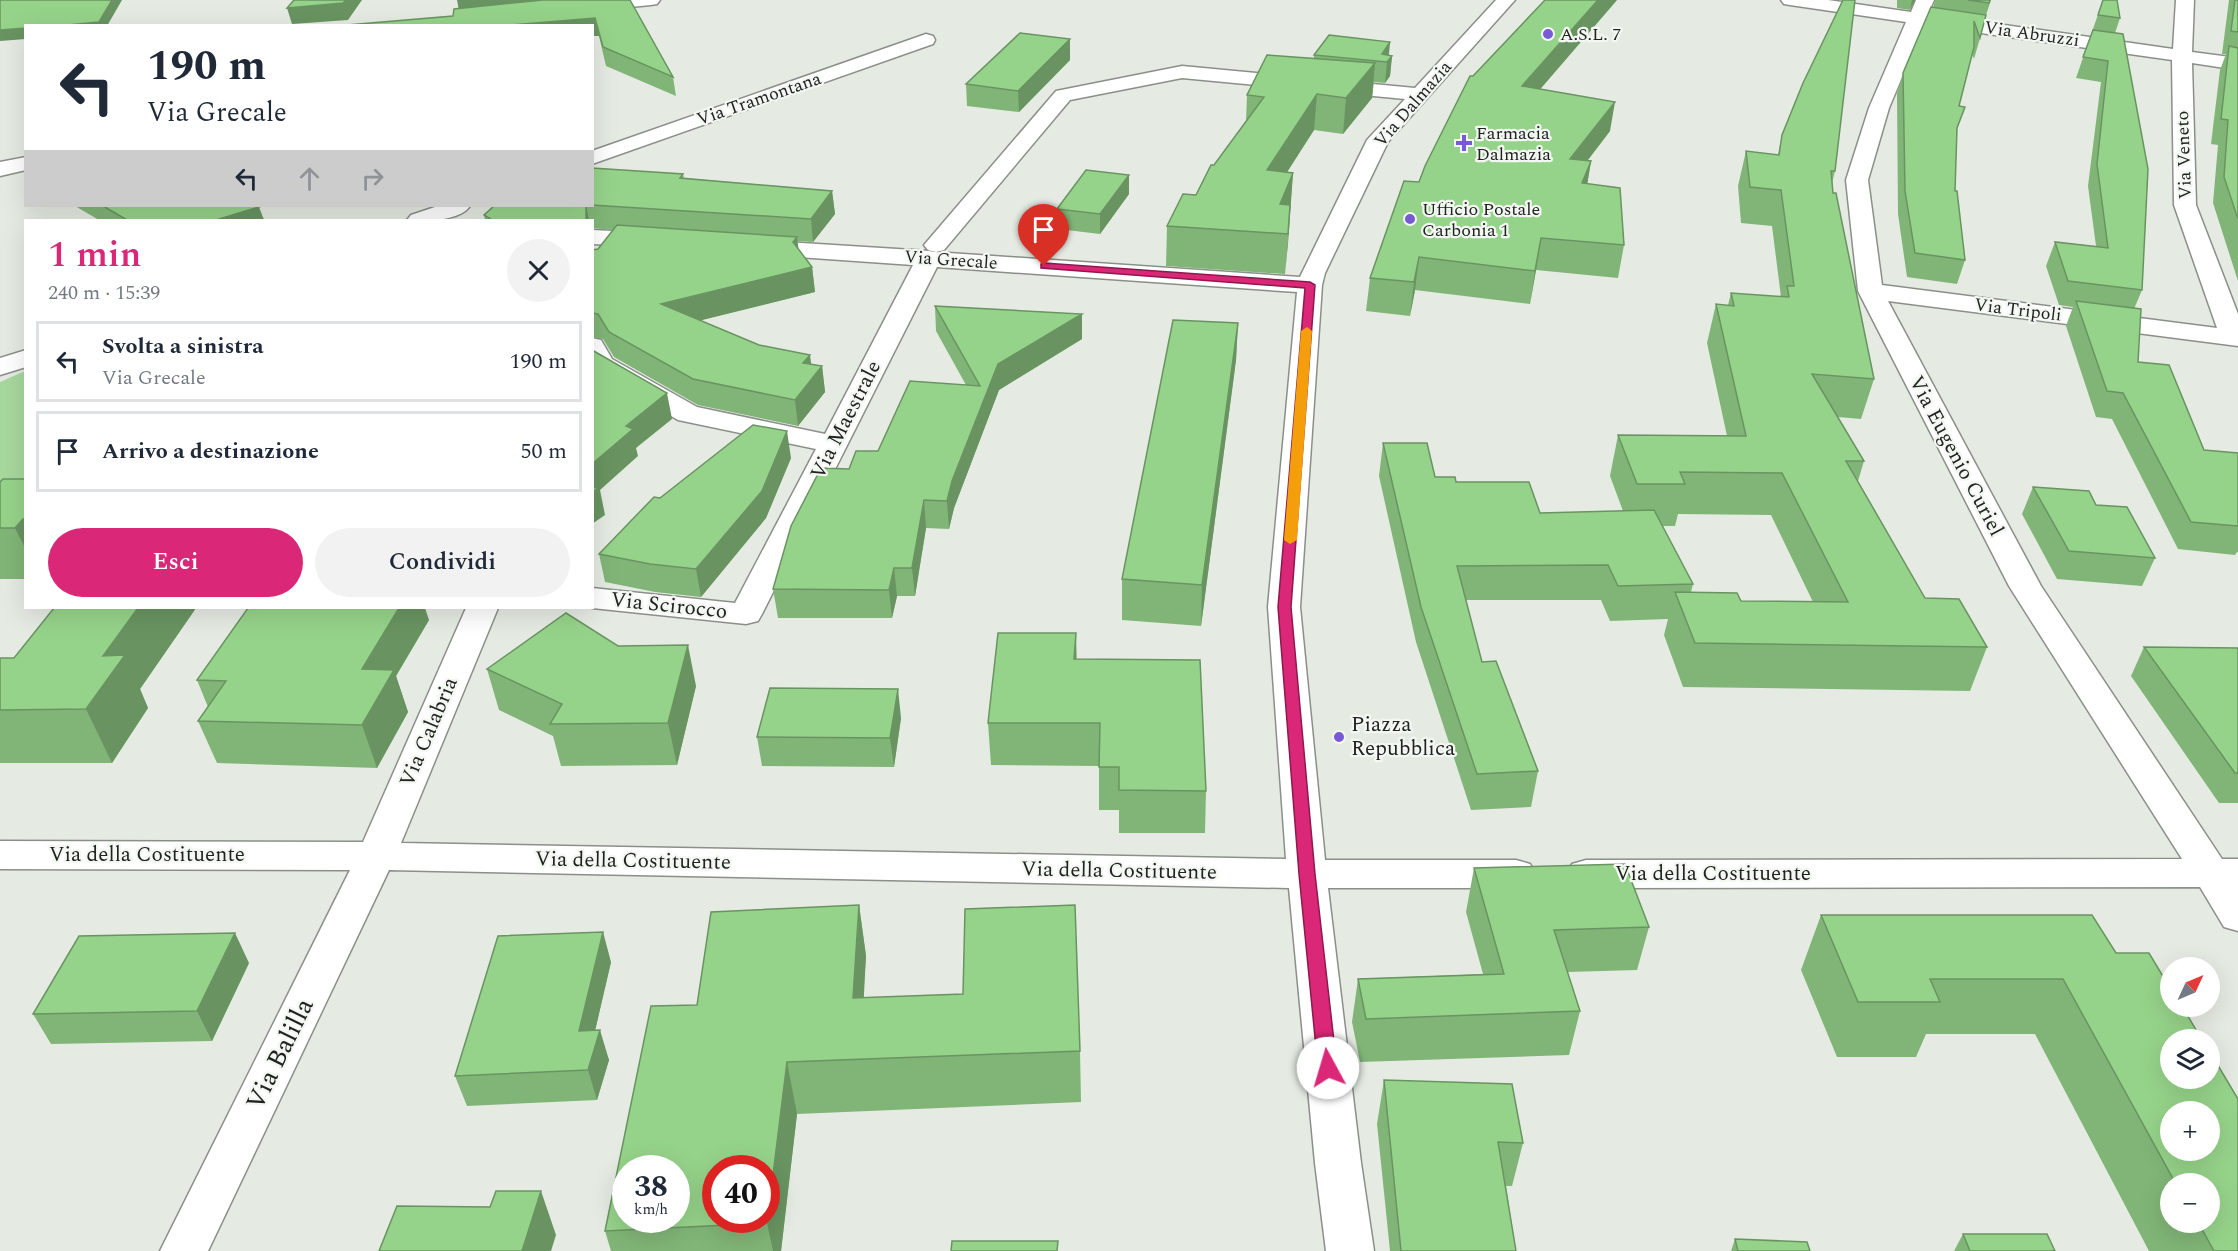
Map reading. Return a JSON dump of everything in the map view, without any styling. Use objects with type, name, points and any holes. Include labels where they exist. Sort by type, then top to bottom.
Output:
[{"type":"street","points":[[569,8],[651,0]]},
{"type":"street","name":"Via Dalmazia","points":[[1310,285],[1313,273],[1378,140],[1506,0]]},
{"type":"street","name":"Via Abruzzi","points":[[1790,0],[1921,9],[2238,64]]},
{"type":"street","name":"Via Veneto","points":[[2186,0],[2182,56],[2185,205],[2236,338]]},
{"type":"street","name":"Via Eugenio Curiel","points":[[1921,9],[1879,108],[1857,180],[1870,291],[2025,586],[2225,873],[2238,916]]},
{"type":"street","name":"Via Tramontana","points":[[594,157],[926,40]]},
{"type":"street","name":"Via Maestrale","points":[[746,614],[933,252],[1063,95],[1182,72],[1420,94]]},
{"type":"street","points":[[0,169],[24,163]]},
{"type":"street","points":[[421,219],[456,207]]},
{"type":"street","points":[[601,245],[672,241]]},
{"type":"street","name":"Via Grecale","points":[[730,245],[933,252],[1310,285]]},
{"type":"street","points":[[1310,285],[1284,607],[1307,874],[1338,1163],[1350,1251]]},
{"type":"street","name":"Via Tripoli","points":[[1870,291],[2236,338]]},
{"type":"street","points":[[594,350],[601,364],[688,414],[834,444]]},
{"type":"street","points":[[0,368],[24,359]]},
{"type":"street","name":"Via Scirocco","points":[[594,598],[746,614]]},
{"type":"street","name":"Via Calabria","points":[[376,856],[482,609]]},
{"type":"street","name":"Via della Costituente","points":[[0,855],[376,856],[1307,874],[2225,873]]},
{"type":"street","name":"Via Balilla","points":[[184,1251],[376,856]]},
{"type":"green space","points":[[24,371],[24,496],[0,496],[0,382]]},
{"type":"building","points":[[0,0],[112,0],[99,22],[24,24],[24,28],[0,30]]},
{"type":"building","points":[[294,0],[346,0],[343,3],[287,8]]},
{"type":"building","points":[[543,0],[630,0],[673,77],[603,47],[595,18],[522,24],[359,24],[453,16],[454,9]]},
{"type":"building","points":[[1545,0],[1598,0],[1522,86],[1615,102],[1570,159],[1591,161],[1582,183],[1620,188],[1624,245],[1541,238],[1535,271],[1419,257],[1414,282],[1370,278],[1404,181],[1419,182],[1470,76],[1473,76]]},
{"type":"building","points":[[1843,0],[1855,0],[1835,171],[1831,171],[1833,193],[1836,193],[1874,379],[1812,374],[1864,461],[1846,461],[1925,598],[1959,599],[1987,647],[1695,643],[1675,592],[1737,593],[1741,601],[1848,602],[1782,473],[1680,472],[1685,484],[1637,484],[1618,435],[1746,436],[1716,304],[1734,306],[1731,293],[1789,297],[1787,286],[1794,286],[1781,190],[1750,187],[1746,151],[1779,155],[1782,135],[1803,83]]},
{"type":"building","points":[[1968,0],[1990,0],[1989,3]]},
{"type":"building","points":[[2103,0],[2117,0],[2120,18],[2098,15]]},
{"type":"building","points":[[2235,0],[2238,0],[2238,32],[2231,31]]},
{"type":"building","points":[[1931,7],[1986,15],[1980,38],[1974,21],[1974,47],[1959,106],[1965,107],[1957,128],[1955,191],[1957,191],[1965,260],[1915,253],[1905,191],[1903,73]]},
{"type":"building","points":[[2093,30],[2123,34],[2148,169],[2142,290],[2068,281],[2055,242],[2108,248],[2097,164],[2108,61],[2083,57]]},
{"type":"building","points":[[1020,33],[1070,39],[1018,91],[966,84]]},
{"type":"building","points":[[1329,35],[1390,42],[1382,54],[1392,56],[1387,62],[1314,55]]},
{"type":"building","points":[[2229,46],[2238,48],[2238,219],[2224,177],[2228,120],[2221,119]]},
{"type":"building","points":[[1267,55],[1375,63],[1346,98],[1317,94],[1267,170],[1293,173],[1280,204],[1290,205],[1288,234],[1167,226],[1183,194],[1196,195],[1211,165],[1214,165],[1264,97],[1247,95]]},
{"type":"building","points":[[594,168],[683,174],[680,178],[832,191],[811,219],[594,205]]},
{"type":"building","points":[[1086,170],[1129,175],[1100,214],[1057,209]]},
{"type":"building","points":[[105,207],[259,207],[219,219],[125,219]]},
{"type":"building","points":[[493,207],[586,207],[586,219],[490,219],[484,215]]},
{"type":"building","points":[[617,225],[797,237],[793,242],[812,267],[661,304],[759,345],[810,355],[803,363],[822,366],[795,400],[693,379],[609,332],[598,314],[594,313],[594,250],[598,249]]},
{"type":"building","points":[[2076,301],[2141,309],[2138,362],[2169,365],[2204,450],[2238,453],[2238,526],[2191,522],[2123,393],[2107,391]]},
{"type":"building","points":[[935,306],[1082,314],[998,364],[952,481],[947,501],[924,500],[912,568],[894,568],[889,590],[773,589],[791,526],[821,468],[849,469],[856,451],[878,451],[910,381],[980,386]]},
{"type":"building","points":[[1173,320],[1238,323],[1202,585],[1122,579]]},
{"type":"building","points":[[594,351],[667,393],[626,426],[633,429],[594,462]]},
{"type":"building","points":[[753,425],[787,431],[762,491],[696,569],[650,564],[599,554],[654,497],[660,498]]},
{"type":"building","points":[[1383,443],[1427,443],[1435,477],[1455,477],[1456,482],[1529,482],[1540,513],[1654,510],[1693,584],[1618,586],[1608,565],[1457,566],[1482,662],[1496,661],[1538,771],[1477,774],[1421,607]]},
{"type":"building","points":[[3,479],[24,479],[24,519],[15,528],[0,528],[0,482]]},
{"type":"building","points":[[2033,487],[2089,491],[2096,505],[2127,507],[2155,558],[2069,551]]},
{"type":"building","points":[[53,609],[137,609],[103,656],[125,655],[86,709],[0,710],[0,658],[14,658]]},
{"type":"building","points":[[247,609],[398,609],[362,669],[394,670],[362,725],[198,721],[226,681],[197,680]]},
{"type":"building","points":[[566,613],[618,646],[688,645],[668,723],[550,724],[562,704],[487,669]]},
{"type":"building","points":[[998,633],[1076,633],[1074,659],[1200,660],[1206,791],[1119,790],[1119,767],[1099,767],[1100,723],[988,723]]},
{"type":"building","points":[[2144,647],[2238,648],[2238,773],[2235,773]]},
{"type":"building","points":[[770,688],[898,689],[890,738],[757,737]]},
{"type":"building","points":[[1625,864],[1649,927],[1554,930],[1580,1011],[1366,1019],[1358,979],[1504,974],[1474,868]]},
{"type":"building","points":[[859,905],[853,998],[963,994],[965,909],[1075,905],[1080,1051],[787,1062],[775,1155],[702,1155],[702,1226],[690,1227],[690,1155],[621,1155],[651,1006],[697,1005],[711,912]]},
{"type":"building","points":[[1821,915],[2092,915],[2116,953],[2149,953],[2160,971],[2160,1017],[2188,1017],[2196,1029],[2160,1029],[2160,1089],[2220,1089],[2220,1069],[2238,1099],[2238,1251],[2214,1251],[2204,1233],[2220,1233],[2220,1173],[2170,1173],[2163,1161],[2220,1161],[2220,1101],[2160,1101],[2160,1155],[2063,979],[1930,979],[1940,1002],[1858,1002]]},
{"type":"building","points":[[603,932],[579,1031],[600,1030],[588,1070],[455,1076],[498,936]]},
{"type":"building","points":[[235,933],[197,1011],[33,1014],[79,936]]},
{"type":"building","points":[[1384,1080],[1512,1084],[1523,1143],[1498,1142],[1516,1251],[1401,1251]]},
{"type":"building","points":[[496,1191],[541,1191],[522,1251],[379,1251],[397,1206],[490,1207]]},
{"type":"building","points":[[612,1197],[612,1231],[605,1231]]},
{"type":"building","points":[[1963,1234],[2047,1234],[2055,1251],[1970,1251]]},
{"type":"building","points":[[1735,1239],[1807,1242],[1810,1251],[1738,1251]]},
{"type":"building","points":[[952,1241],[1058,1241],[1057,1251],[951,1251]]},
{"type":"slow traffic","points":[[1290,540],[1307,331]]},
{"type":"place","name":"A.S.L. 7","points":[[1548,34]]},
{"type":"place","name":"Farmacia Dalmazia","points":[[1464,143]]},
{"type":"place","name":"Ufficio Postale Carbonia 1","points":[[1410,219]]},
{"type":"place","name":"Piazza Repubblica","points":[[1339,737]]},
{"type":"route","points":[[1044,266],[1310,285],[1284,607],[1307,874],[1328,1068]]}]
